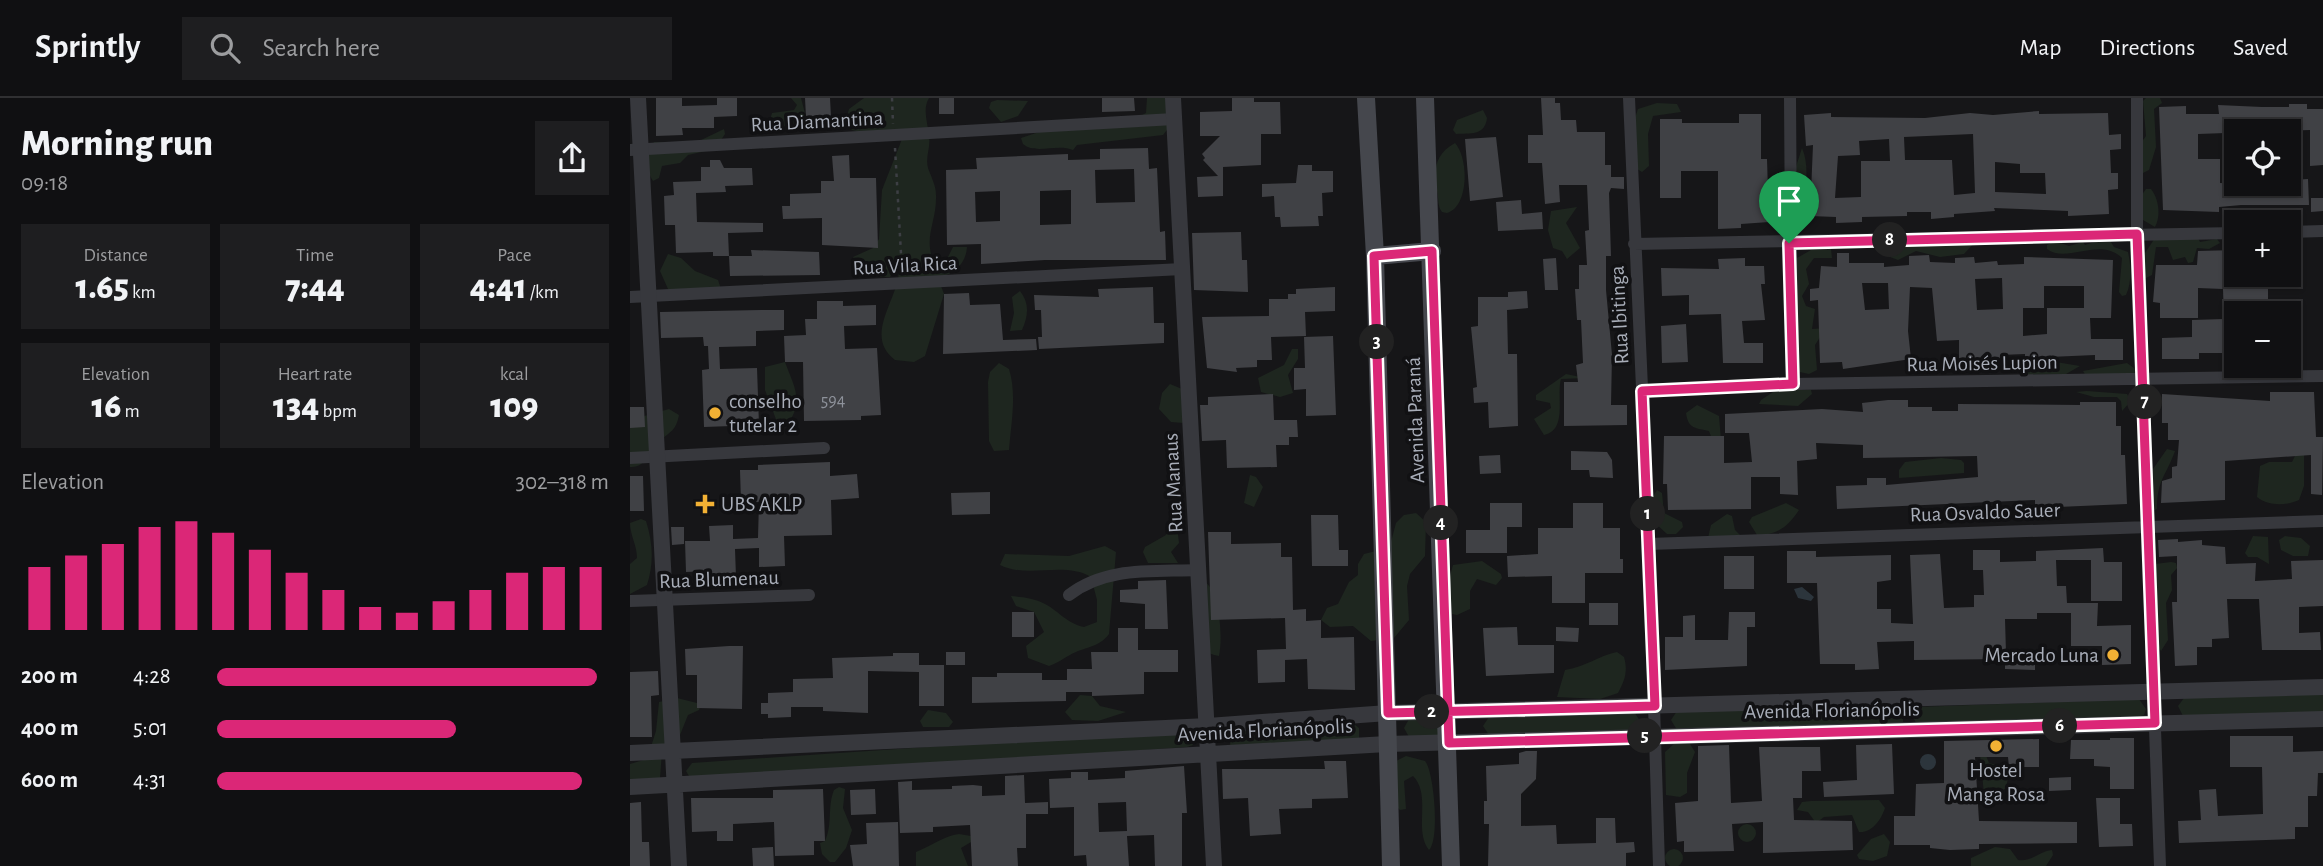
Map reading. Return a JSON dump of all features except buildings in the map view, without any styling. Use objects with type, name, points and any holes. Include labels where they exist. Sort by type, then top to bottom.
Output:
[{"type":"main road","name":"Avenida Paraná","points":[[1366,98],[1374,256],[1391,866]]},
{"type":"main road","name":"Avenida Paraná","points":[[1425,98],[1448,711],[1451,866]]},
{"type":"main road","points":[[1374,256],[1432,251]]},
{"type":"street","points":[[638,98],[635,150],[660,456],[679,866]]},
{"type":"street","name":"Rua Manaus","points":[[1173,98],[1214,866]]},
{"type":"street","points":[[1629,98],[1639,98]]},
{"type":"street","name":"Rua Ibitinga","points":[[1629,98],[1649,544],[1659,866]]},
{"type":"street","points":[[1790,98],[1789,243],[1793,384]]},
{"type":"street","points":[[2137,98],[2137,234],[2150,526],[2160,866]]},
{"type":"street","name":"Rua Diamantina","points":[[635,150],[1174,119]]},
{"type":"street","points":[[2301,232],[2323,232]]},
{"type":"street","points":[[1634,244],[2224,233]]},
{"type":"street","name":"Rua Vila Rica","points":[[630,297],[1182,270]]},
{"type":"street","name":"Rua Moisés Lupion","points":[[1642,391],[1793,384],[2144,381],[2323,376]]},
{"type":"street","points":[[630,458],[824,448]]},
{"type":"street","name":"Rua Osvaldo Sauer","points":[[1649,544],[2323,521]]},
{"type":"street","points":[[1069,594],[1083,583],[1102,576],[1199,570]]},
{"type":"street","name":"Rua Blumenau","points":[[630,601],[809,595]]},
{"type":"street","name":"Avenida Florianópolis","points":[[630,753],[1208,726],[1388,713],[2323,687]]},
{"type":"street","points":[[1908,698],[1908,729]]},
{"type":"street","name":"Avenida Florianópolis","points":[[630,787],[1387,744],[2323,719]]},
{"type":"path","points":[[892,98],[902,284]]},
{"type":"shaded area","points":[[791,98],[801,98],[807,121],[799,129],[781,128],[770,120],[772,113],[794,110],[797,105]]},
{"type":"shaded area","points":[[864,98],[929,98],[926,112],[929,140],[927,164],[936,195],[930,238],[931,255],[935,265],[940,266],[945,263],[953,247],[967,247],[958,267],[938,278],[944,294],[925,356],[914,362],[895,360],[882,340],[882,329],[899,271],[896,268],[890,277],[878,277],[856,268],[853,257],[873,248],[879,239],[882,190],[902,139],[895,130],[860,132],[848,129],[845,123],[849,109]]},
{"type":"shaded area","points":[[1147,98],[1168,98],[1167,130],[1163,135],[1077,145],[1073,150],[1034,149],[1023,144],[1021,138],[1039,132],[1140,116],[1146,113]]},
{"type":"shaded area","points":[[2146,98],[2160,98],[2162,103],[2154,109],[2156,147],[2149,170],[2141,174],[2141,143],[2146,136],[2143,101]]},
{"type":"shaded area","points":[[1028,101],[1018,116],[1001,122],[989,108],[991,102]]},
{"type":"shaded area","points":[[1657,103],[1677,104],[1681,112],[1653,116],[1648,134],[1649,166],[1642,172],[1634,167],[1635,118],[1638,109]]},
{"type":"shaded area","points":[[1483,110],[1487,118],[1480,131],[1456,134],[1453,130],[1457,120]]},
{"type":"shaded area","points":[[724,129],[725,134],[715,149],[688,155],[680,163],[662,166],[659,178],[653,181],[648,162],[649,151],[654,142],[697,142]]},
{"type":"shaded area","points":[[1455,143],[1463,159],[1463,192],[1460,202],[1447,213],[1442,212],[1439,207],[1436,169],[1439,157]]},
{"type":"shaded area","points":[[1802,148],[1806,166],[1803,221],[1796,224],[1793,176]]},
{"type":"shaded area","points":[[2146,189],[2151,189],[2157,203],[2158,218],[2155,227],[2143,220],[2139,199]]},
{"type":"shaded area","points":[[1577,207],[1566,223],[1580,248],[1567,259],[1562,251],[1553,248],[1548,230],[1551,211]]},
{"type":"shaded area","points":[[2155,238],[2198,238],[2200,242],[2217,239],[2220,243],[2209,249],[2197,248],[2193,262],[2188,263],[2185,257],[2173,260],[2168,247],[2156,247],[2152,275],[2144,279],[2143,256]]},
{"type":"shaded area","points":[[2109,239],[2114,247],[2128,252],[2130,274],[2126,295],[2122,296],[2119,292],[2122,258],[2113,252],[2094,249],[2064,254],[2047,249],[2047,245],[2055,241],[2069,246],[2083,242],[2085,245]]},
{"type":"shaded area","points":[[1975,242],[1964,254],[1940,257],[1916,251],[1898,260],[1885,255],[1896,245]]},
{"type":"shaded area","points":[[1831,249],[1832,258],[1814,258],[1806,269],[1809,284],[1802,296],[1806,306],[1815,309],[1812,329],[1826,328],[1815,345],[1817,370],[1809,374],[1795,371],[1797,258],[1811,250]]},
{"type":"shaded area","points":[[668,254],[681,258],[695,271],[718,280],[721,289],[668,289],[660,271]]},
{"type":"shaded area","points":[[1020,291],[1027,305],[1026,320],[1022,330],[1010,331],[1014,313],[1012,297]]},
{"type":"shaded area","points":[[1292,349],[1298,349],[1298,359],[1288,375],[1293,393],[1280,397],[1261,392],[1258,378],[1284,365]]},
{"type":"shaded area","points":[[2038,359],[2080,366],[2066,374],[2022,375],[2021,368]]},
{"type":"shaded area","points":[[785,362],[796,392],[796,406],[789,422],[777,422],[765,390],[765,367]]},
{"type":"shaded area","points":[[999,363],[1009,369],[1013,409],[1009,450],[994,451],[989,441],[988,382],[990,372]]},
{"type":"shaded area","points":[[2127,363],[2138,371],[2136,374],[2086,376],[2083,371]]},
{"type":"shaded area","points":[[1566,374],[1585,378],[1561,379],[1559,420],[1551,432],[1544,435],[1534,419],[1551,408],[1550,403],[1536,400],[1536,395]]},
{"type":"shaded area","points":[[1170,384],[1182,389],[1184,423],[1171,422],[1159,409],[1162,393]]},
{"type":"shaded area","points":[[1776,390],[1811,390],[1812,394],[1798,406],[1759,404]]},
{"type":"shaded area","points":[[2076,392],[2127,394],[2131,401],[2122,411],[2121,401],[2117,397],[2094,397]]},
{"type":"shaded area","points":[[1697,405],[1719,416],[1721,440],[1712,439],[1709,431],[1693,427],[1689,422],[1686,413]]},
{"type":"shaded area","points":[[669,409],[679,415],[674,428],[655,445],[644,462],[630,467],[630,420]]},
{"type":"shaded area","points":[[2167,449],[2175,451],[2160,484],[2157,509],[2153,511],[2153,469]]},
{"type":"shaded area","points":[[2304,453],[2304,486],[2299,500],[2277,504],[2257,497],[2260,466],[2269,462],[2292,462],[2296,454]]},
{"type":"shaded area","points":[[1941,458],[1961,460],[1964,463],[1964,473],[1899,478],[1899,470],[1905,462]]},
{"type":"shaded area","points":[[1250,475],[1256,477],[1263,487],[1254,507],[1244,503]]},
{"type":"shaded area","points":[[1657,490],[1662,493],[1664,513],[1682,522],[1683,527],[1676,534],[1667,534],[1655,523],[1652,498]]},
{"type":"shaded area","points":[[1786,503],[1799,510],[1791,521],[1776,532],[1757,535],[1749,522],[1752,517]]},
{"type":"shaded area","points":[[1416,513],[1426,522],[1425,556],[1410,574],[1407,586],[1409,620],[1394,638],[1371,641],[1353,626],[1330,627],[1321,620],[1327,608],[1338,604],[1349,582],[1358,575],[1358,564],[1364,554],[1376,551],[1387,557],[1396,523],[1404,515]]},
{"type":"shaded area","points":[[1727,514],[1732,516],[1735,530],[1742,537],[1708,538],[1711,525]]},
{"type":"shaded area","points":[[1176,518],[1179,543],[1171,552],[1178,563],[1148,563],[1143,552],[1145,547],[1166,535],[1170,519]]},
{"type":"shaded area","points":[[641,519],[646,521],[650,537],[651,569],[647,585],[630,594],[630,564],[637,558],[630,523]]},
{"type":"shaded area","points":[[2253,536],[2268,537],[2269,564],[2257,557],[2248,557],[2245,553]]},
{"type":"shaded area","points":[[2285,536],[2301,538],[2310,546],[2308,556],[2293,556],[2281,550],[2279,540]]},
{"type":"shaded area","points":[[1105,546],[1116,552],[1109,634],[1096,645],[1075,652],[1049,666],[1028,658],[1026,646],[1044,632],[1034,612],[1016,606],[1011,596],[1041,602],[1072,623],[1084,627],[1097,622],[1097,600],[1091,577],[1069,570],[1011,569],[1000,565],[1005,554],[1069,556]]},
{"type":"shaded area","points":[[1482,561],[1501,574],[1502,578],[1496,585],[1477,579],[1470,591],[1470,609],[1457,615],[1452,614],[1449,579],[1453,565]]},
{"type":"shaded area","points":[[2176,563],[2177,568],[2171,575],[2172,590],[2166,603],[2168,640],[2161,651],[2157,644],[2155,564]]},
{"type":"shaded area","points":[[1205,582],[1210,587],[1217,605],[1221,638],[1219,656],[1203,648],[1193,624],[1192,597]]},
{"type":"shaded area","points":[[1802,587],[1814,597],[1811,601],[1798,598],[1794,589]]},
{"type":"shaded area","points":[[1617,652],[1624,657],[1626,667],[1618,693],[1600,699],[1557,697],[1565,670]]},
{"type":"shaded area","points":[[2323,694],[2323,712],[2183,716],[2178,706],[2184,698]]},
{"type":"shaded area","points":[[1080,695],[1092,696],[1100,706],[1126,712],[1098,721],[1072,720],[1065,712]]},
{"type":"shaded area","points":[[677,698],[701,704],[699,710],[688,715],[680,735],[662,752],[660,778],[630,782],[630,764],[647,759],[656,731],[659,702]]},
{"type":"shaded area","points":[[2139,699],[2146,709],[2144,715],[2138,717],[1917,725],[1912,715],[1917,707]]},
{"type":"shaded area","points":[[1898,706],[1903,709],[1903,722],[1897,724],[1677,730],[1671,720],[1677,711]]},
{"type":"shaded area","points":[[928,710],[946,713],[953,722],[949,727],[923,727],[920,721]]},
{"type":"shaded area","points":[[1634,712],[1641,722],[1638,728],[1633,730],[1489,735],[1483,726],[1489,717]]},
{"type":"shaded area","points":[[1409,719],[1433,719],[1438,722],[1438,735],[1409,737],[1404,728]]},
{"type":"shaded area","points":[[1354,724],[1359,728],[1359,740],[1230,746],[1231,735],[1235,732]]},
{"type":"shaded area","points":[[1188,729],[1194,732],[1193,745],[1187,747],[692,781],[686,771],[692,763]]},
{"type":"shaded area","points":[[1675,743],[1690,744],[1695,752],[1687,773],[1687,793],[1680,797],[1666,795],[1665,752]]},
{"type":"shaded area","points":[[1985,753],[1989,763],[2000,766],[2008,778],[2006,788],[1990,799],[1984,794],[1980,754]]},
{"type":"shaded area","points":[[1925,754],[1931,754],[1936,762],[1934,768],[1925,770],[1920,765],[1920,759]]},
{"type":"shaded area","points":[[1406,756],[1425,761],[1431,778],[1435,820],[1429,850],[1422,833],[1421,793],[1413,776],[1404,781],[1406,809],[1400,810],[1392,802],[1396,761]]},
{"type":"shaded area","points":[[839,787],[845,789],[843,808],[852,830],[846,848],[835,862],[830,862],[822,854],[820,843],[825,841],[832,797],[834,790]]},
{"type":"shaded area","points":[[1879,800],[1885,808],[1883,813],[1875,825],[1864,832],[1859,832],[1852,815],[1824,817],[1816,823],[1808,812],[1797,810],[1802,802]]},
{"type":"shaded area","points":[[1747,824],[1753,827],[1756,833],[1753,839],[1747,842],[1741,839],[1738,833],[1741,827]]},
{"type":"shaded area","points":[[959,834],[971,836],[971,842],[961,848],[968,866],[916,866],[916,852]]},
{"type":"shaded area","points":[[1884,834],[1890,842],[1887,856],[1873,861],[1859,859],[1857,855],[1871,839]]},
{"type":"shaded area","points":[[1995,847],[2010,849],[2018,860],[2052,850],[2053,855],[2046,866],[1971,866],[1971,858]]},
{"type":"shaded area","points":[[1674,849],[1680,852],[1683,858],[1680,864],[1674,867],[1668,864],[1665,858],[1668,852]]},
{"type":"place","name":"conselho tutelar 2","points":[[715,413]]},
{"type":"place","name":"UBS AKLP","points":[[705,504]]},
{"type":"place","name":"Mercado Luna","points":[[2113,655]]},
{"type":"place","name":"Hostel Manga Rosa","points":[[1996,746]]},
{"type":"route","points":[[1789,243],[1793,384],[1642,391],[1655,706],[1448,711],[1388,713],[1374,256],[1432,251],[1445,619],[1448,711],[1449,743],[2155,723],[2150,526],[2137,234],[1789,243]]}]
